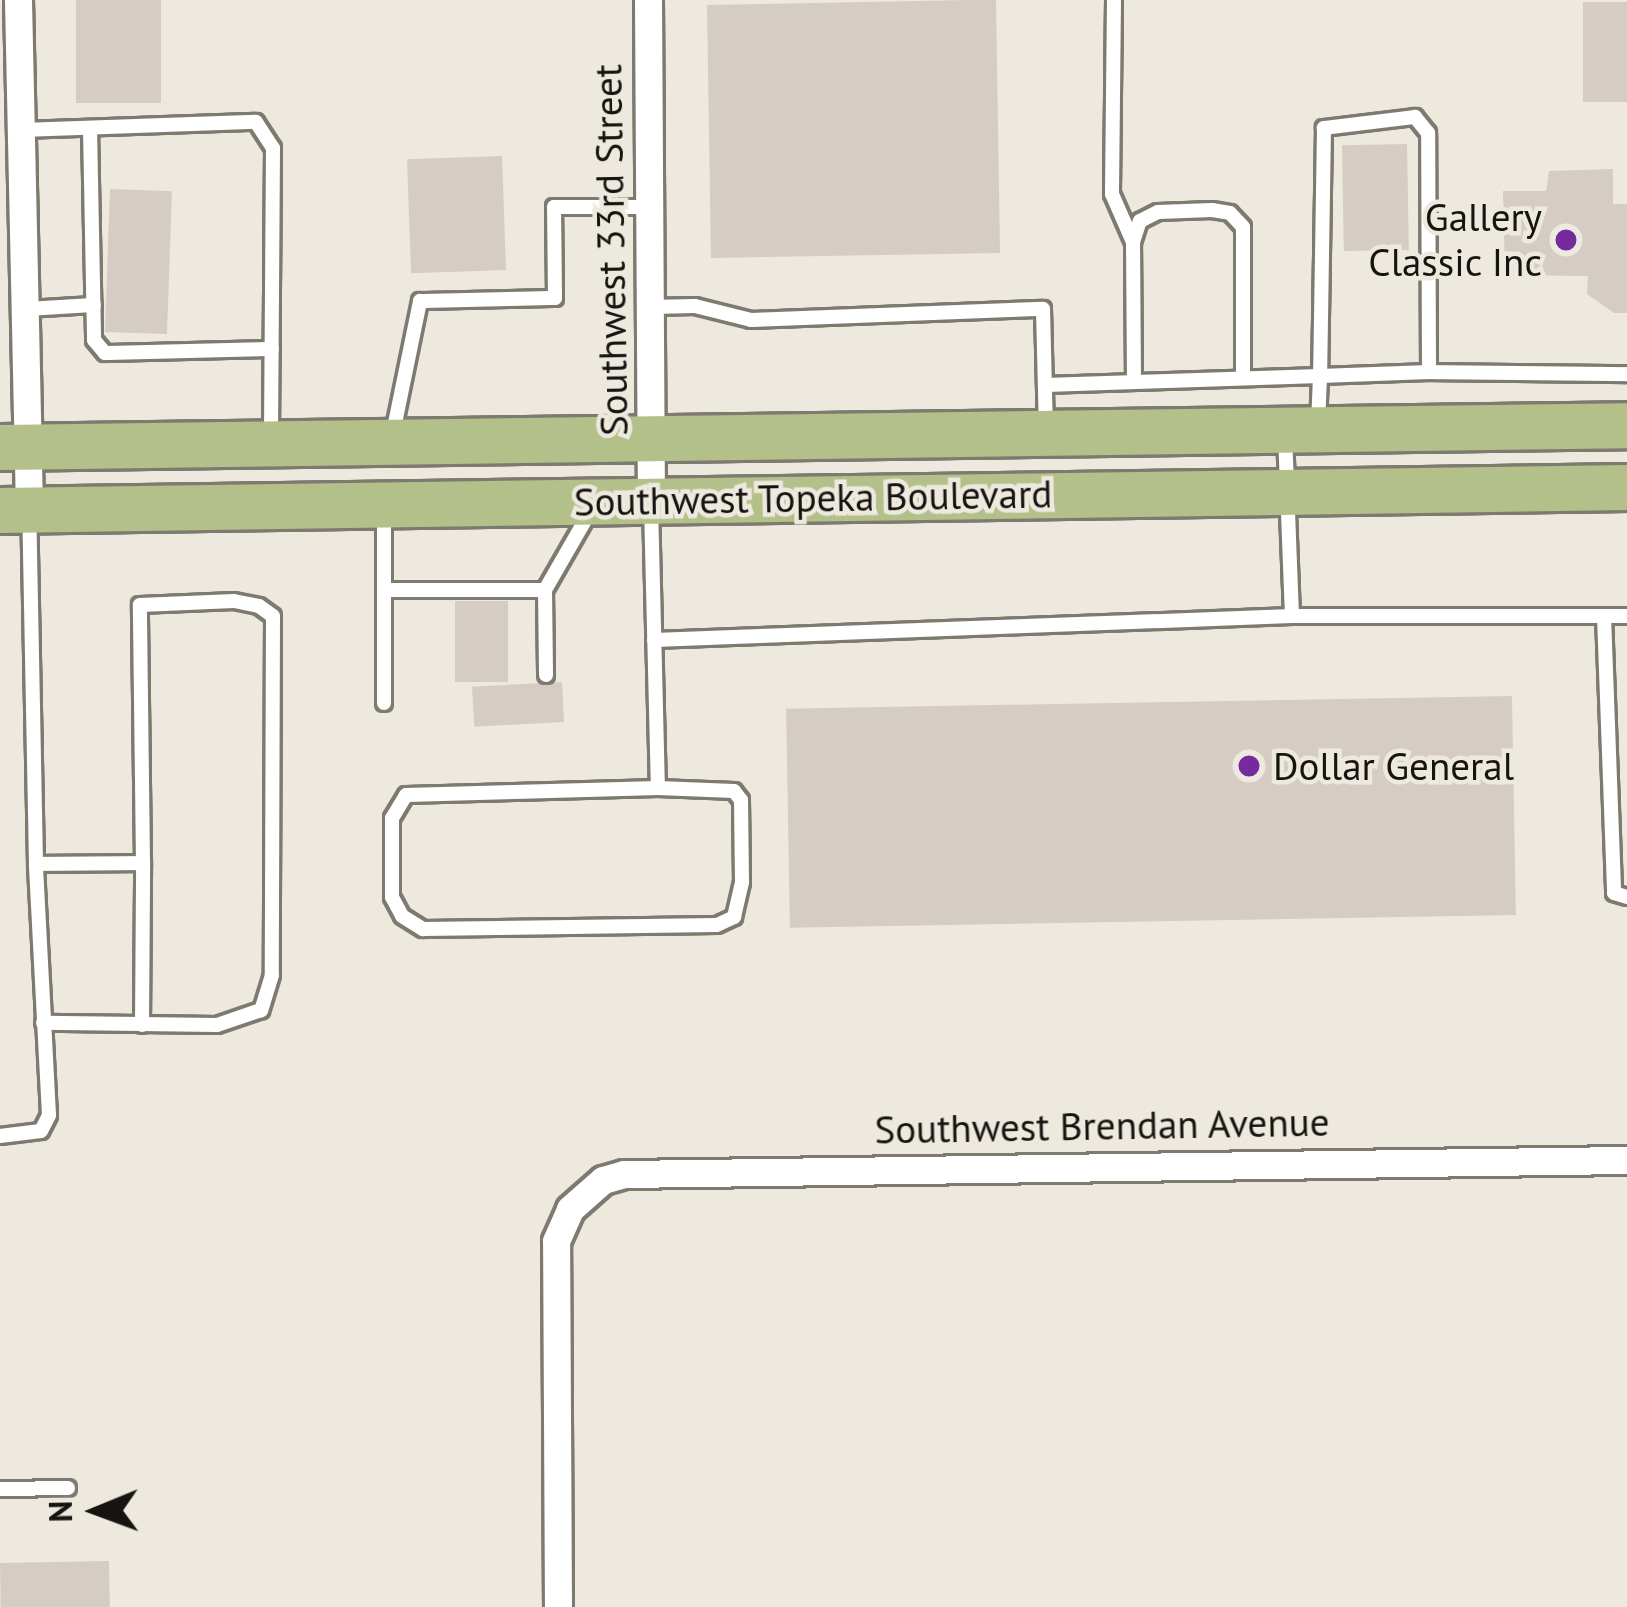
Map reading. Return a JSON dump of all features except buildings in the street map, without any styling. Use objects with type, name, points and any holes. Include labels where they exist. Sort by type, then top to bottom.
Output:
[{"type":"main road","name":"Southwest Topeka Boulevard","points":[[14,447],[1627,425]]},
{"type":"main road","name":"Southwest Topeka Boulevard","points":[[15,509],[1627,487]]},
{"type":"street","points":[[15,509],[14,447],[26,309],[14,125],[18,0]]},
{"type":"street","name":"Southwest 33rd Street","points":[[647,0],[651,500]]},
{"type":"street","name":"Southwest Brendan Avenue","points":[[558,1607],[556,1241],[569,1209],[584,1193],[624,1174],[1627,1160]]},
{"type":"lane","points":[[1114,0],[1112,194],[1133,242]]},
{"type":"lane","points":[[1292,616],[1284,491],[1320,376],[1324,128],[1414,117],[1429,133],[1430,372]]},
{"type":"lane","points":[[14,125],[90,128],[256,122],[272,148],[271,444]]},
{"type":"lane","points":[[90,128],[94,340],[105,353],[272,349]]},
{"type":"lane","points":[[391,442],[420,301],[555,298],[554,207],[650,207]]},
{"type":"lane","points":[[1134,382],[1133,242],[1140,220],[1159,212],[1230,213],[1243,227],[1244,378]]},
{"type":"lane","points":[[26,309],[94,305]]},
{"type":"lane","points":[[651,307],[695,307],[751,320],[1043,309],[1046,433]]},
{"type":"lane","points":[[1045,385],[1430,372],[1627,374]]},
{"type":"lane","points":[[651,500],[658,788]]},
{"type":"lane","points":[[546,675],[545,590],[597,501]]},
{"type":"lane","points":[[384,504],[385,703]]},
{"type":"lane","points":[[0,1136],[40,1131],[49,1114],[15,509]]},
{"type":"lane","points":[[384,590],[545,590]]},
{"type":"lane","points":[[43,1023],[142,1025],[217,1025],[261,1010],[272,975],[274,652],[273,616],[259,606],[234,602],[140,605],[142,1025]]},
{"type":"lane","points":[[654,640],[1292,616],[1627,616]]},
{"type":"lane","points":[[1604,616],[1619,803],[1614,892],[1627,897]]},
{"type":"lane","points":[[658,788],[734,791],[741,800],[742,882],[734,917],[717,925],[423,929],[402,916],[392,897],[392,818],[406,795],[658,788]]},
{"type":"lane","points":[[36,864],[142,863]]},
{"type":"lane","points":[[0,1489],[68,1488]]},
{"type":"place","name":"Gallery Classic Inc","points":[[1566,240]]},
{"type":"place","name":"Dollar General","points":[[1249,766]]}]
